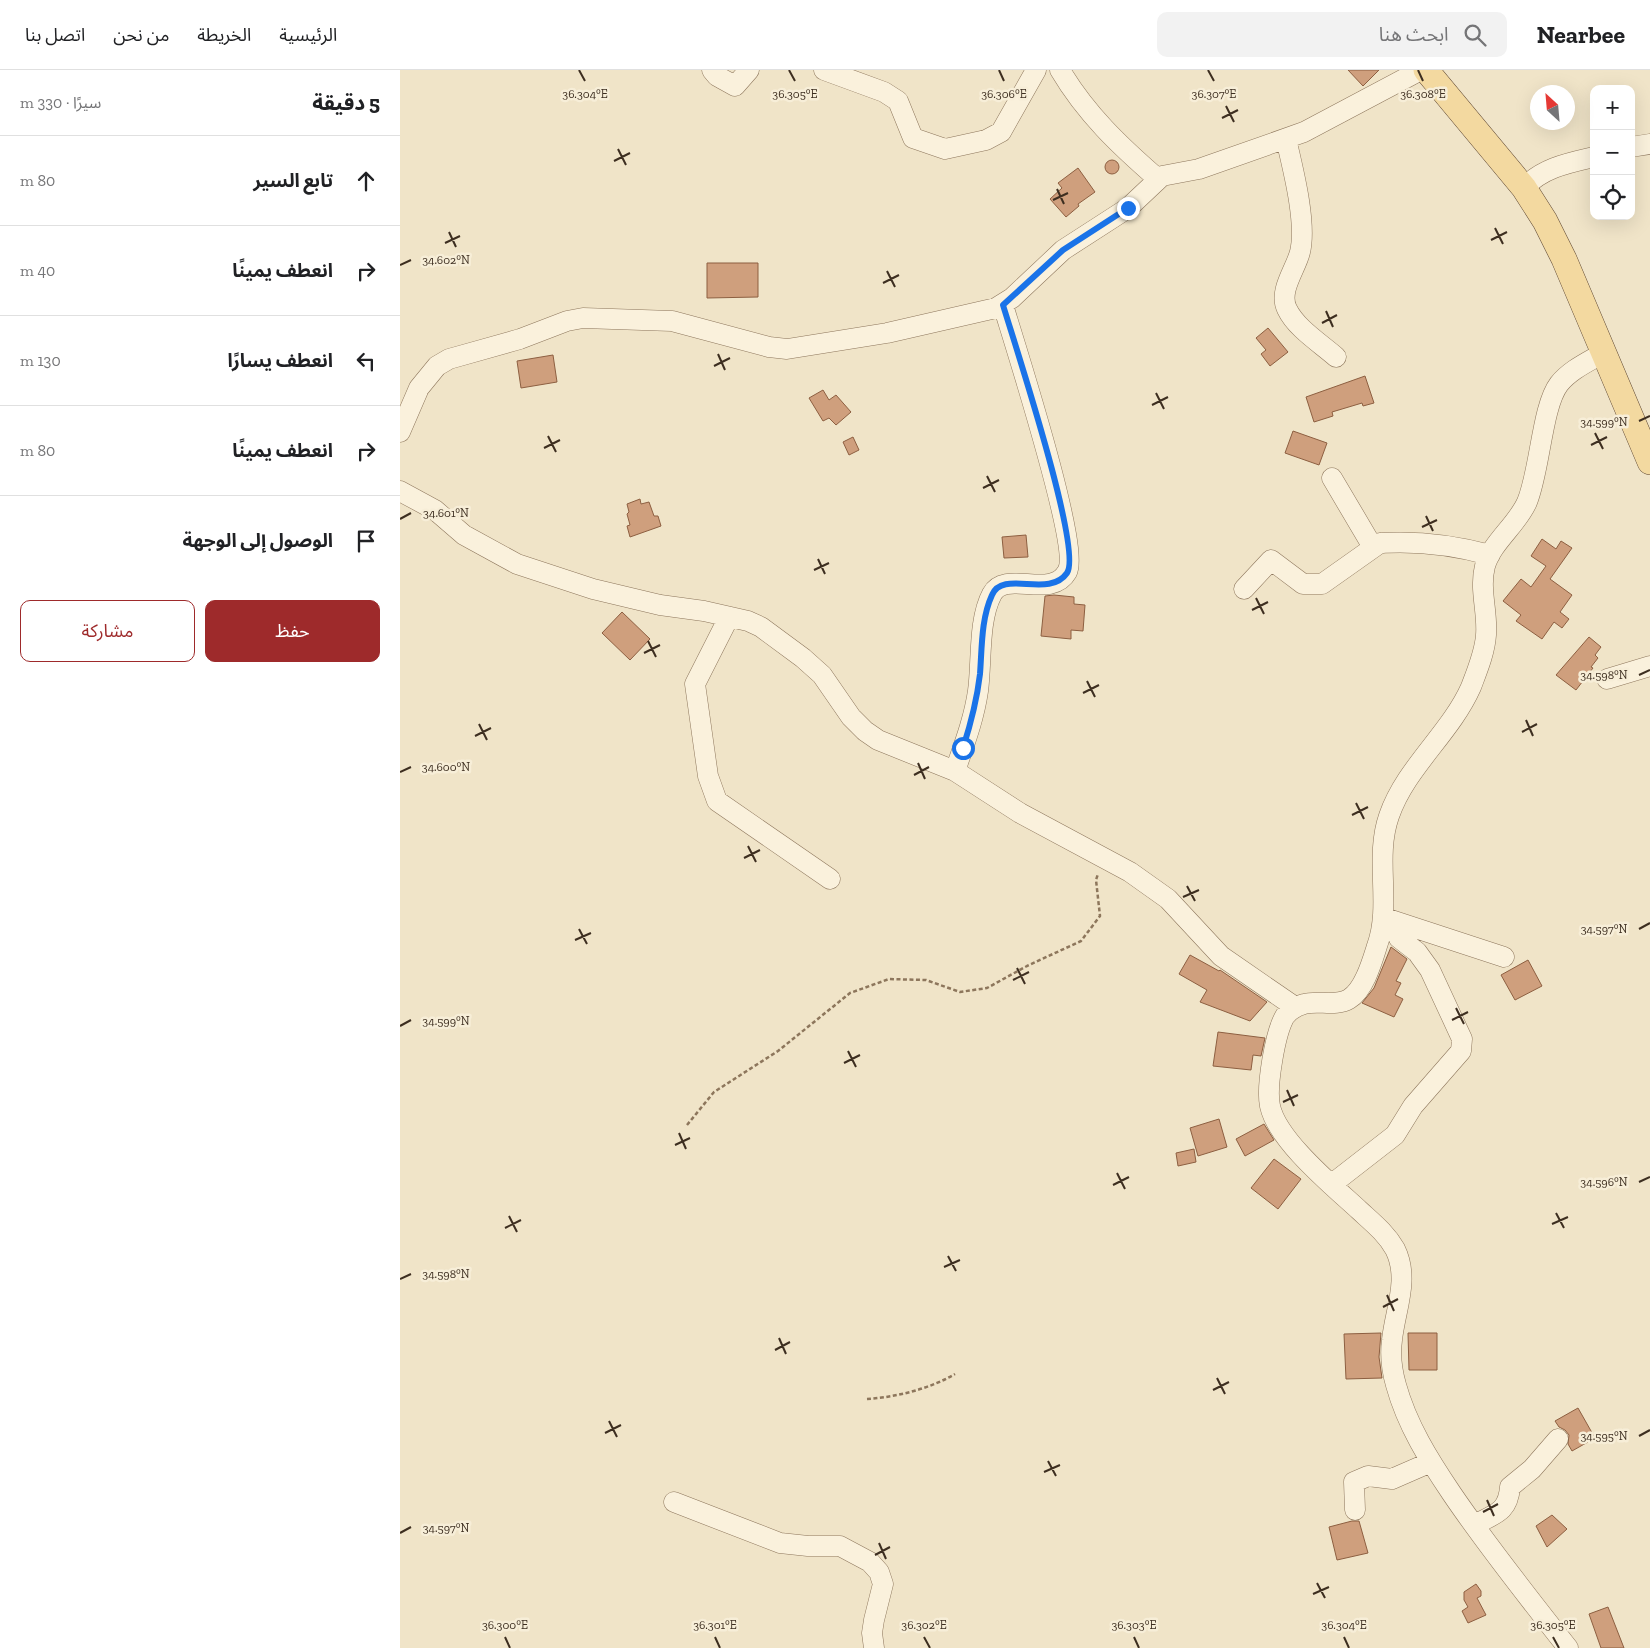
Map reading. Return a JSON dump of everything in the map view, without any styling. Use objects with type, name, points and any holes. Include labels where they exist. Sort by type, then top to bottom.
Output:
[{"type":"main road","points":[[1426,70],[1524,188],[1545,221],[1564,259],[1650,462]]},
{"type":"street","points":[[712,70],[717,76],[735,86],[749,70]]},
{"type":"street","points":[[824,70],[891,96],[898,101],[913,138],[945,149],[986,140],[1001,132],[1036,70]]},
{"type":"street","points":[[1060,70],[1084,107],[1100,125],[1158,179]]},
{"type":"street","points":[[400,432],[419,388],[437,366],[449,359],[520,339],[567,321],[600,318],[672,322],[769,347],[787,349],[887,333],[1003,305],[1063,250],[1128,208],[1158,179],[1166,174],[1199,169],[1318,126],[1421,70]]},
{"type":"street","points":[[1286,139],[1302,235],[1300,253],[1286,290],[1284,304],[1297,323],[1336,357]]},
{"type":"street","points":[[1635,146],[1650,144]]},
{"type":"street","points":[[1524,188],[1535,177],[1550,169],[1590,157]]},
{"type":"street","points":[[955,771],[974,709],[983,635],[988,606],[993,592],[1003,585],[1040,585],[1052,583],[1066,574],[1070,564],[1065,528],[1044,441],[1003,305]]},
{"type":"street","points":[[1332,1184],[1395,1135],[1413,1106],[1461,1051],[1462,1040],[1430,970],[1417,952],[1399,938],[1392,920],[1381,881],[1388,819],[1404,785],[1463,703],[1472,684],[1486,635],[1483,584],[1485,568],[1490,555],[1525,506],[1539,463],[1548,414],[1555,391],[1567,376],[1603,353]]},
{"type":"street","points":[[1332,478],[1371,544],[1405,541],[1454,546],[1490,555]]},
{"type":"street","points":[[400,491],[435,510],[464,535],[517,564],[593,589],[660,605],[729,617],[761,627],[803,658],[822,675],[851,717],[865,731],[878,740],[955,771],[1013,809],[1130,872],[1163,895],[1221,956],[1295,1007]]},
{"type":"street","points":[[1244,589],[1271,560],[1303,584],[1322,584],[1380,543]]},
{"type":"street","points":[[729,617],[695,684],[708,776],[716,801],[830,879]]},
{"type":"street","points":[[1607,680],[1650,666]]},
{"type":"street","points":[[1392,920],[1504,957]]},
{"type":"street","points":[[1392,920],[1377,947],[1361,986],[1353,996],[1338,1003],[1315,1002],[1295,1007],[1286,1015],[1269,1078],[1270,1106],[1280,1131],[1332,1184],[1382,1230],[1399,1258],[1401,1290],[1392,1336],[1393,1372],[1411,1426],[1431,1462],[1474,1524],[1568,1648]]},
{"type":"street","points":[[1474,1524],[1500,1512],[1509,1502],[1510,1487],[1532,1470],[1558,1439]]},
{"type":"street","points":[[1355,1510],[1354,1482],[1368,1476],[1392,1479],[1431,1462]]},
{"type":"street","points":[[674,1502],[780,1544],[840,1546],[870,1562],[878,1572],[883,1584],[874,1620],[874,1648]]},
{"type":"path","points":[[687,1125],[714,1092],[778,1051],[850,993],[890,979],[926,980],[960,992],[987,988],[1027,966],[1081,941],[1100,916],[1096,880],[1103,858]]},
{"type":"path","points":[[867,1399],[889,1398],[942,1382],[955,1374]]},
{"type":"building","points":[[1348,70],[1379,70],[1363,86]]},
{"type":"building","points":[[1109,160],[1115,160],[1119,167],[1115,174],[1109,174],[1105,170],[1105,164]]},
{"type":"building","points":[[1078,168],[1095,192],[1078,204],[1079,206],[1066,217],[1050,199],[1062,188],[1058,183]]},
{"type":"building","points":[[707,263],[758,263],[758,297],[707,298]]},
{"type":"building","points":[[1268,328],[1288,352],[1270,366],[1261,354],[1266,350],[1256,338]]},
{"type":"building","points":[[553,355],[557,382],[521,388],[517,361]]},
{"type":"building","points":[[1365,376],[1374,403],[1363,406],[1362,403],[1332,412],[1333,416],[1314,422],[1306,397]]},
{"type":"building","points":[[823,390],[829,400],[836,395],[851,412],[836,425],[829,418],[823,421],[809,398]]},
{"type":"building","points":[[1293,431],[1327,443],[1319,465],[1285,453]]},
{"type":"building","points":[[853,437],[859,450],[849,455],[843,442]]},
{"type":"building","points":[[640,499],[641,504],[649,502],[654,516],[658,516],[661,526],[630,537],[627,526],[630,525],[627,504]]},
{"type":"building","points":[[1026,535],[1028,557],[1004,558],[1002,537]]},
{"type":"building","points":[[1542,539],[1556,549],[1561,541],[1572,548],[1550,579],[1572,595],[1560,612],[1569,619],[1562,628],[1554,622],[1542,639],[1516,621],[1521,615],[1503,601],[1521,579],[1531,587],[1546,566],[1531,556]]},
{"type":"building","points":[[1045,596],[1074,597],[1074,604],[1085,605],[1083,631],[1071,630],[1071,639],[1041,636]]},
{"type":"building","points":[[622,612],[650,639],[630,660],[602,633]]},
{"type":"building","points":[[1589,637],[1601,647],[1595,655],[1598,658],[1591,667],[1593,668],[1576,690],[1556,675]]},
{"type":"building","points":[[1391,947],[1407,959],[1396,981],[1401,983],[1395,995],[1403,999],[1394,1017],[1362,1003],[1374,988]]},
{"type":"building","points":[[1190,955],[1220,970],[1267,1002],[1250,1021],[1200,1002],[1207,990],[1179,974]]},
{"type":"building","points":[[1528,960],[1542,986],[1515,1000],[1501,975]]},
{"type":"building","points":[[1218,1032],[1265,1038],[1261,1056],[1253,1055],[1251,1070],[1213,1066]]},
{"type":"building","points":[[1219,1119],[1227,1147],[1198,1156],[1190,1128]]},
{"type":"building","points":[[1264,1124],[1274,1140],[1245,1156],[1236,1139]]},
{"type":"building","points":[[1194,1149],[1196,1162],[1178,1166],[1176,1153]]},
{"type":"building","points":[[1274,1159],[1301,1179],[1278,1209],[1251,1188]]},
{"type":"building","points":[[1381,1333],[1379,1357],[1382,1378],[1346,1379],[1344,1334]]},
{"type":"building","points":[[1408,1333],[1437,1333],[1437,1370],[1409,1370]]},
{"type":"building","points":[[1578,1408],[1595,1438],[1572,1451],[1568,1444],[1569,1435],[1555,1421]]},
{"type":"building","points":[[1552,1515],[1567,1529],[1547,1547],[1536,1526]]},
{"type":"building","points":[[1359,1521],[1368,1553],[1337,1560],[1329,1527]]},
{"type":"building","points":[[1476,1584],[1481,1591],[1481,1596],[1477,1598],[1486,1615],[1468,1623],[1462,1611],[1468,1607],[1464,1600],[1464,1592]]},
{"type":"building","points":[[1608,1607],[1624,1648],[1601,1648],[1589,1614]]},
{"type":"route","points":[[963,748],[978,692],[983,635],[988,606],[993,592],[1003,585],[1046,585],[1052,583],[1066,574],[1070,564],[1065,528],[1044,441],[1003,305],[1063,250],[1128,208]]}]
